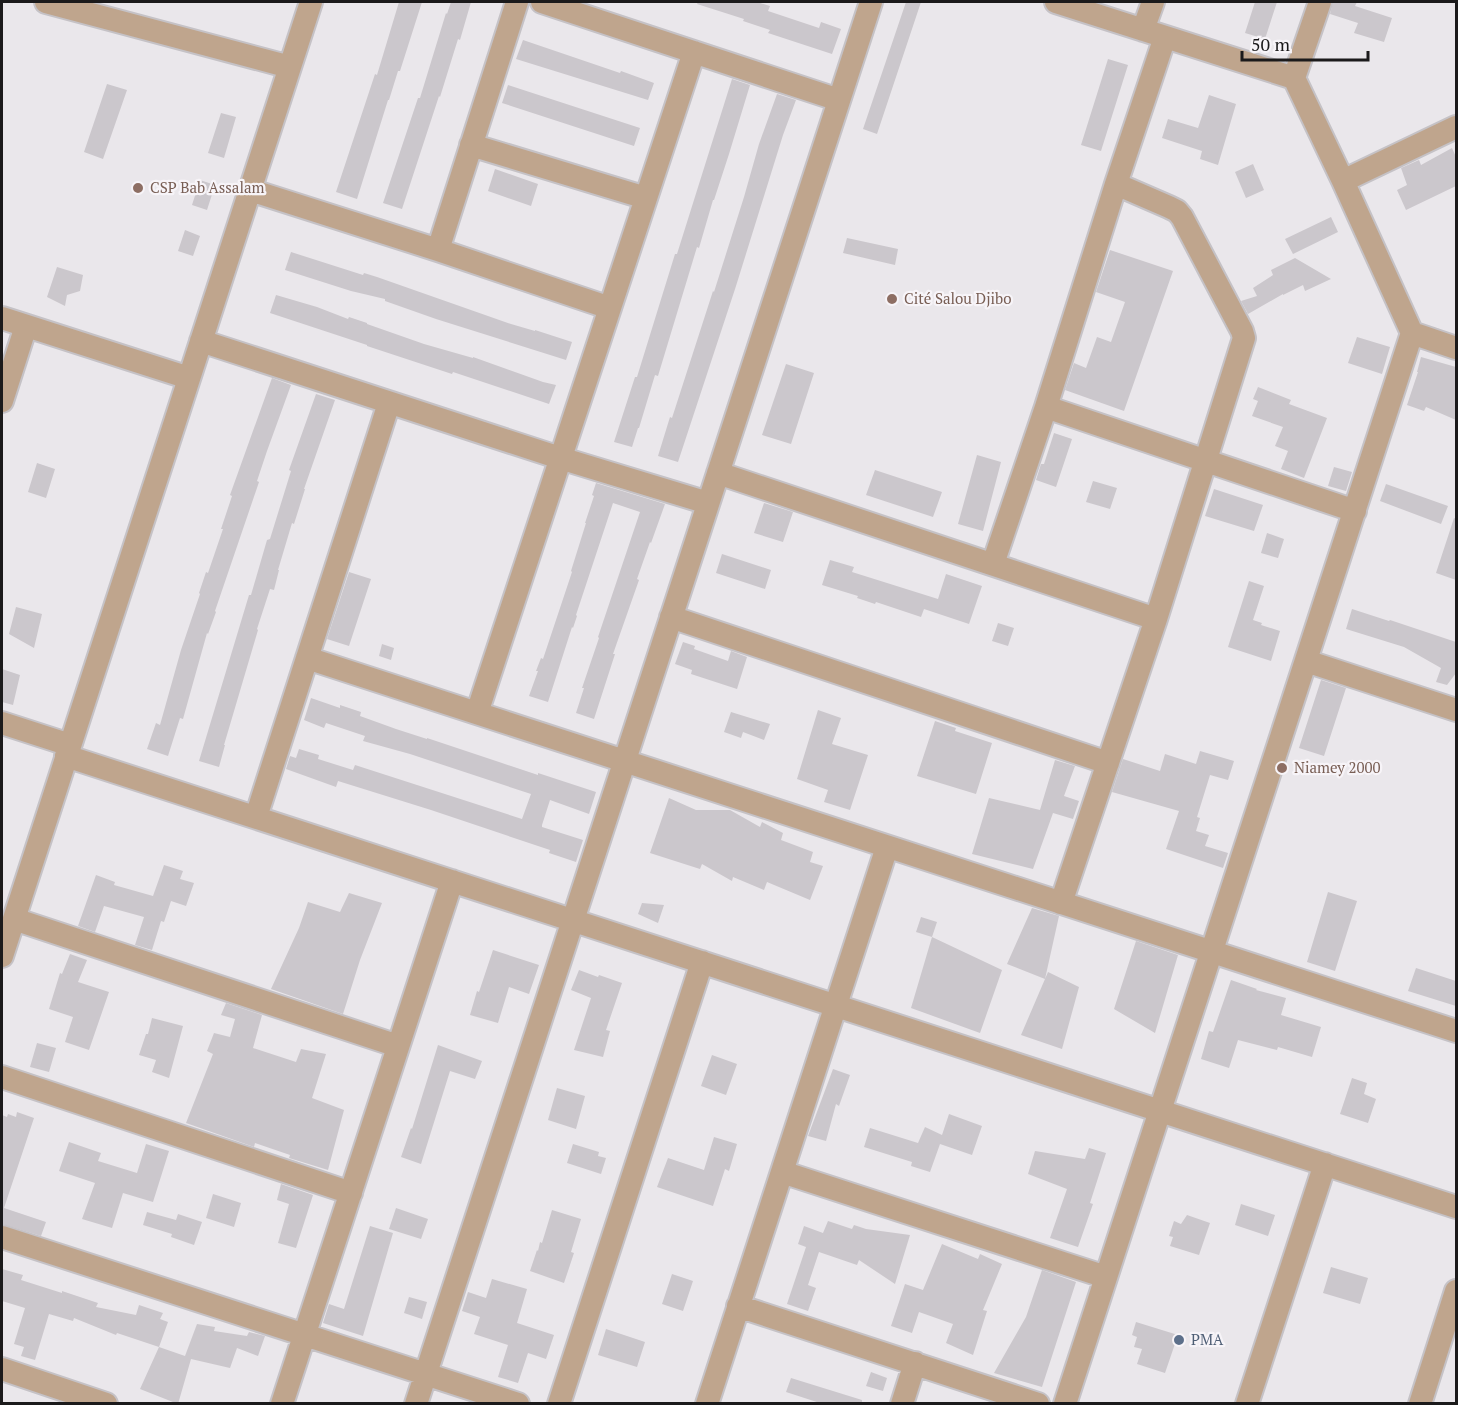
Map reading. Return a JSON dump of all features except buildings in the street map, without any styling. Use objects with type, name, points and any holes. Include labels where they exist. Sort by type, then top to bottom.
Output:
[{"type":"street","points":[[46,2],[290,67]]},
{"type":"street","points":[[2,956],[311,2]]},
{"type":"street","points":[[438,250],[517,2]]},
{"type":"street","points":[[542,2],[839,100]]},
{"type":"street","points":[[416,1404],[871,2]]},
{"type":"street","points":[[1056,2],[1294,78]]},
{"type":"street","points":[[1143,30],[1153,2]]},
{"type":"street","points":[[1065,1404],[1412,333],[1294,78],[1320,2]]},
{"type":"street","points":[[993,564],[1165,37]]},
{"type":"street","points":[[477,713],[694,52]]},
{"type":"street","points":[[1343,181],[1456,127]]},
{"type":"street","points":[[471,145],[646,198]]},
{"type":"street","points":[[1061,903],[1156,619],[1244,338],[1242,330],[1182,217],[1169,207],[1116,184]]},
{"type":"street","points":[[250,190],[610,308]]},
{"type":"street","points":[[2,318],[189,378]]},
{"type":"street","points":[[2,401],[26,326]]},
{"type":"street","points":[[1412,333],[1456,348]]},
{"type":"street","points":[[201,341],[560,458],[708,503]]},
{"type":"street","points":[[256,818],[389,403]]},
{"type":"street","points":[[1046,407],[1354,511]]},
{"type":"street","points":[[718,473],[1156,619]]},
{"type":"street","points":[[671,617],[1108,763]]},
{"type":"street","points":[[307,658],[1456,1031]]},
{"type":"street","points":[[1306,661],[1456,710]]},
{"type":"street","points":[[2,723],[68,751],[256,818],[1456,1207]]},
{"type":"street","points":[[707,1404],[887,847]]},
{"type":"street","points":[[282,1404],[452,881]]},
{"type":"street","points":[[14,919],[399,1046]]},
{"type":"street","points":[[559,1404],[702,962]]},
{"type":"street","points":[[2,1077],[351,1193]]},
{"type":"street","points":[[1247,1404],[1325,1164]]},
{"type":"street","points":[[782,1172],[1106,1277]]},
{"type":"street","points":[[2,1237],[518,1404]]},
{"type":"street","points":[[1420,1404],[1456,1291]]},
{"type":"street","points":[[738,1306],[1038,1404]]},
{"type":"street","points":[[902,1404],[915,1363]]},
{"type":"street","points":[[2,1369],[106,1404]]},
{"type":"place","name":"CSP Bab Assalam","points":[[138,188]]},
{"type":"place","name":"Cité Salou Djibo","points":[[892,299]]},
{"type":"place","name":"Niamey 2000","points":[[1282,768]]},
{"type":"place","name":"PMA","points":[[1179,1340]]}]
